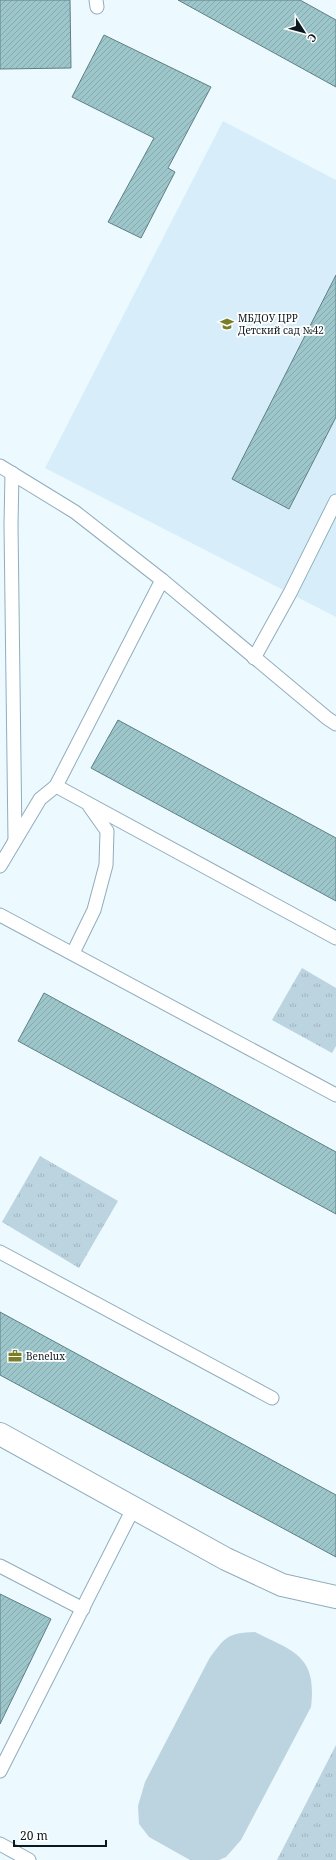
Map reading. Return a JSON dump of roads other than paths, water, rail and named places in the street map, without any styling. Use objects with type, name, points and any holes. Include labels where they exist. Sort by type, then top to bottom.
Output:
[{"type":"street","points":[[0,1434],[133,1509],[226,1559],[282,1585],[336,1598]]},
{"type":"lane","points":[[0,466],[75,512],[162,580],[254,658],[336,724]]},
{"type":"lane","points":[[12,473],[10,525],[15,840]]},
{"type":"lane","points":[[254,658],[290,593],[336,502]]},
{"type":"lane","points":[[0,866],[40,798],[56,786],[162,580]]},
{"type":"lane","points":[[56,786],[336,938]]},
{"type":"lane","points":[[73,953],[94,910],[106,865],[108,831],[87,803]]},
{"type":"lane","points":[[0,915],[336,1095]]},
{"type":"lane","points":[[0,1252],[272,1398]]},
{"type":"lane","points":[[0,1771],[133,1509]]},
{"type":"lane","points":[[0,1566],[83,1609]]},
{"type":"lane","points":[[0,1844],[29,1860]]},
{"type":"place","name":"МБДОУ ЦРР Детский сад №42","points":[[227,324]]},
{"type":"place","name":"Benelux","points":[[15,1356]]}]
